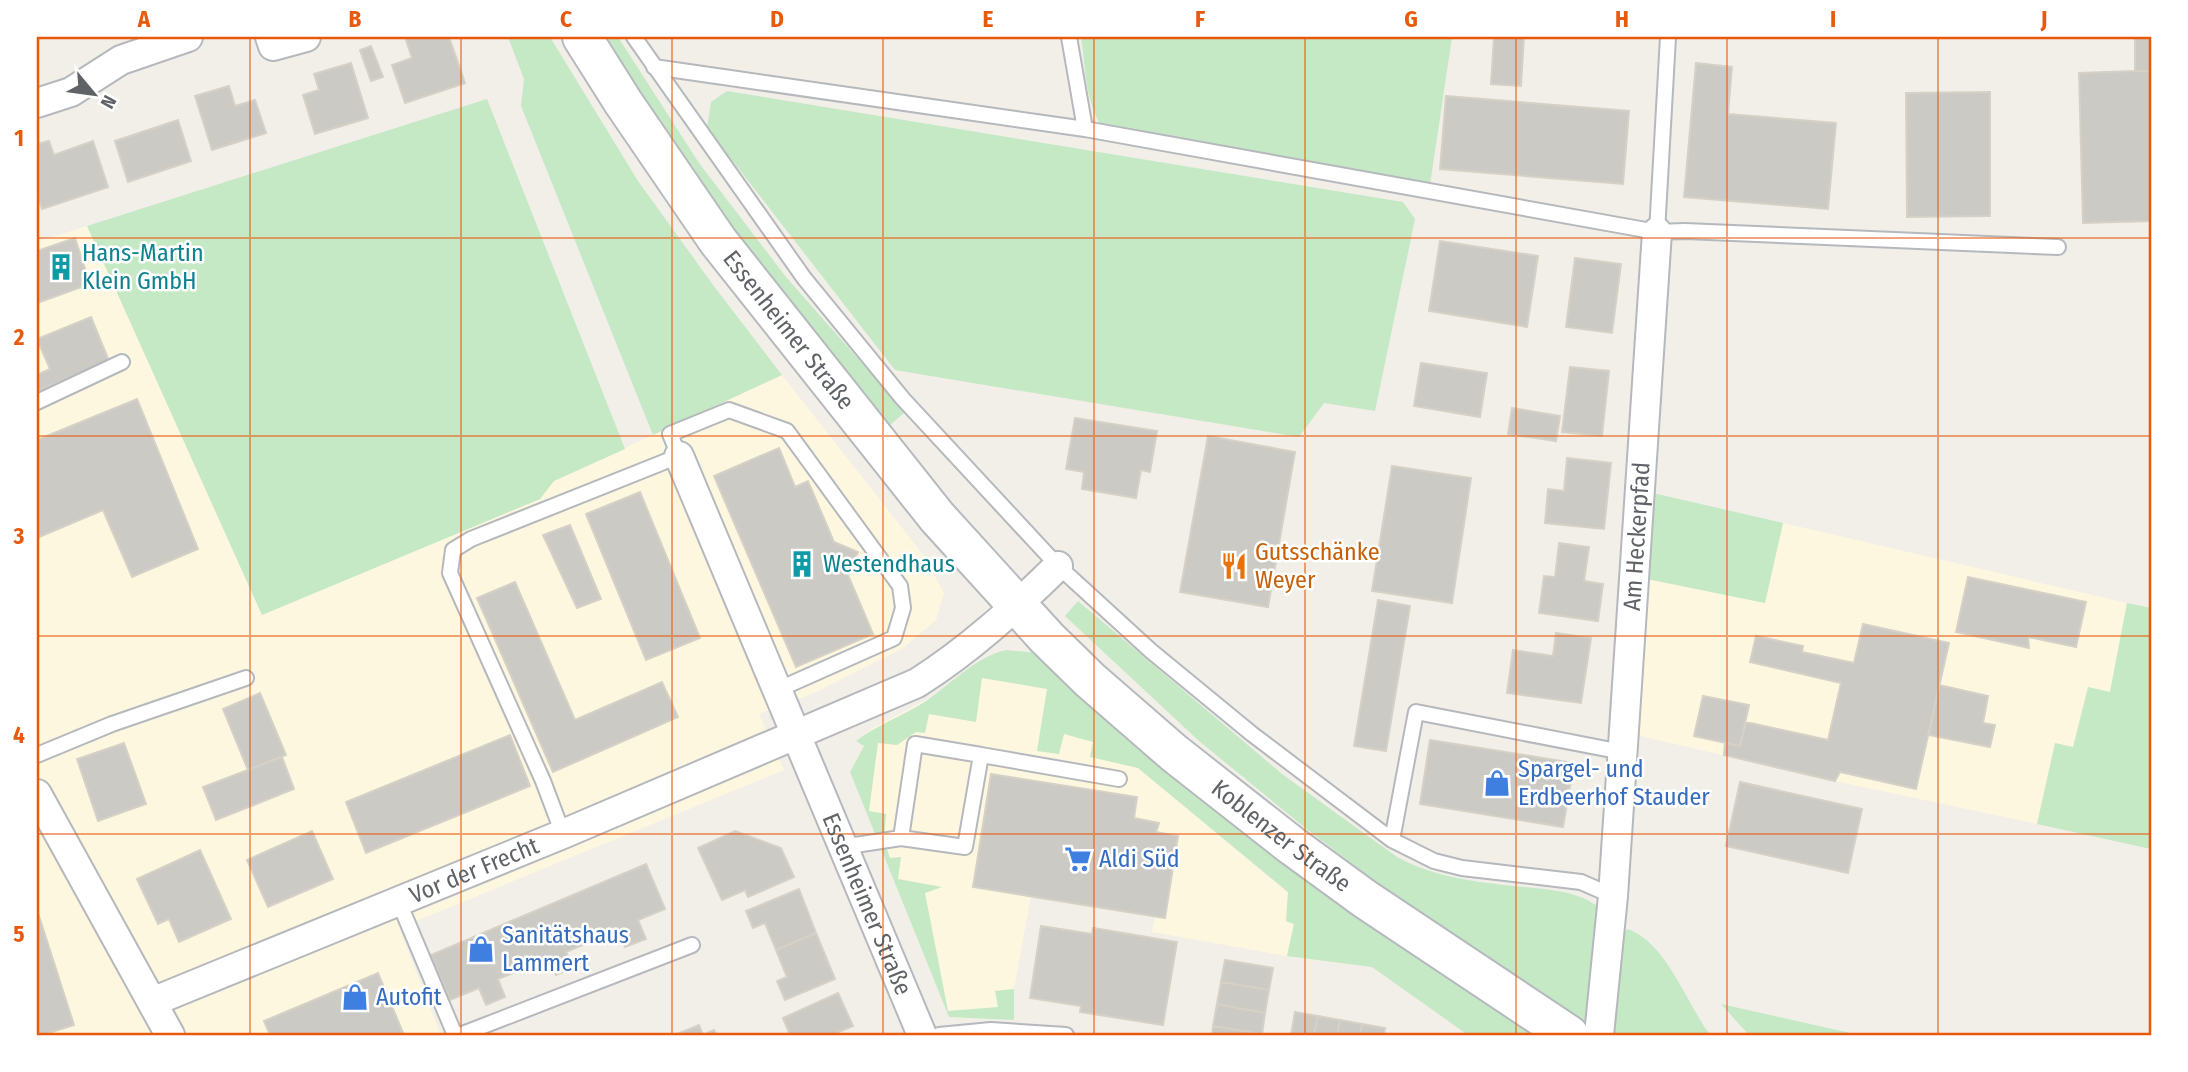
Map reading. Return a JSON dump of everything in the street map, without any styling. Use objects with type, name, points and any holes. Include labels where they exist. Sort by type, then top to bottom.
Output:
[{"type":"main road","name":"Essenheimer Straße","points":[[582,37],[718,241],[937,517],[1017,606]]},
{"type":"main road","name":"Koblenzer Straße","points":[[1017,606],[1090,680],[1174,753],[1280,836],[1365,898],[1569,1035]]},
{"type":"street","points":[[37,103],[71,92],[121,60],[188,37]]},
{"type":"street","points":[[270,37],[273,46],[306,37]]},
{"type":"street","name":"Am Heckerpfad","points":[[1600,1035],[1613,896],[1657,232]]},
{"type":"street","name":"Essenheimer Straße","points":[[679,456],[922,1035]]},
{"type":"street","points":[[796,736],[917,683],[950,662],[1017,606],[1058,566]]},
{"type":"street","name":"Vor der Frecht","points":[[152,1002],[796,736]]},
{"type":"street","points":[[37,794],[170,1035]]},
{"type":"lane","points":[[634,37],[812,288],[903,399],[1058,566],[1181,676],[1252,734],[1392,840],[1434,860],[1462,868],[1581,882],[1613,896]]},
{"type":"lane","points":[[1069,37],[1085,129]]},
{"type":"lane","name":"Am Heckerpfad","points":[[1657,232],[1668,37]]},
{"type":"lane","points":[[654,67],[1085,129],[1657,232],[2058,247]]},
{"type":"lane","points":[[37,402],[122,362]]},
{"type":"lane","points":[[563,834],[543,781],[450,573],[453,550],[471,539],[679,456],[670,435],[729,410],[787,431],[900,586],[903,608],[894,638],[777,690]]},
{"type":"lane","points":[[37,755],[112,724],[246,678]]},
{"type":"lane","points":[[1392,840],[1416,712],[1622,752]]},
{"type":"lane","points":[[901,838],[915,744],[1119,779]]},
{"type":"lane","points":[[842,847],[901,838],[965,847],[981,755]]},
{"type":"lane","points":[[398,900],[455,1035]]},
{"type":"lane","points":[[460,1035],[692,945]]},
{"type":"lane","points":[[939,1035],[991,1030],[1066,1035]]},
{"type":"shaded area","points":[[87,226],[262,615],[540,499],[554,481],[782,375],[924,556],[944,593],[936,620],[903,648],[814,693],[759,714],[784,770],[399,928],[441,1035],[37,1035],[37,242]]},
{"type":"shaded area","points":[[1783,523],[2127,603],[2110,692],[2073,748],[2055,744],[2037,824],[1636,735],[1647,579],[1765,603]]},
{"type":"shaded area","points":[[1006,650],[1138,768],[1288,893],[1286,921],[1294,924],[1287,956],[1152,932],[1155,916],[1031,896],[1014,989],[1014,1020],[949,1017],[850,772],[864,746],[856,741],[873,728],[941,692],[983,660]]},
{"type":"green space","points":[[508,37],[550,37],[638,181],[782,375],[653,435],[521,106],[524,79]]},
{"type":"green space","points":[[593,37],[618,37],[699,163],[786,277],[905,412],[890,425],[772,292]]},
{"type":"green space","points":[[1081,37],[1452,37],[1430,185],[1107,133],[1090,100]]},
{"type":"green space","points":[[727,91],[1403,202],[1415,219],[1375,411],[1324,403],[1299,437],[895,370],[707,128],[711,102]]},
{"type":"green space","points":[[487,99],[625,449],[554,481],[540,499],[262,615],[87,226]]},
{"type":"green space","points":[[1653,493],[1783,523],[1765,603],[1647,579]]},
{"type":"green space","points":[[1078,601],[1282,774],[1397,857],[1421,868],[1458,878],[1564,892],[1600,908],[1623,932],[1628,929],[1654,947],[1675,975],[1710,1035],[1596,1035],[1420,915],[1304,827],[1199,741],[1065,616]]},
{"type":"green space","points":[[2127,603],[2151,608],[2151,849],[2037,824],[2055,743],[2073,747],[2088,687],[2110,692]]},
{"type":"green space","points":[[1006,650],[1038,653],[1542,1035],[1468,1035],[1372,967],[1287,956],[1294,924],[1286,921],[1288,892],[1138,768],[1090,757],[1093,742],[1064,734],[1059,754],[1037,751],[1047,689],[982,678],[976,722],[929,714],[925,733],[916,732],[897,745],[878,743],[869,811],[886,814],[884,841],[890,858],[901,857],[898,879],[942,887],[925,893],[948,1011],[998,1007],[995,991],[1014,989],[1014,1020],[949,1017],[850,772],[864,746],[856,741],[923,703],[984,659]]},
{"type":"green space","points":[[1721,1004],[1859,1035],[1749,1035]]},
{"type":"building","points":[[405,37],[449,37],[465,83],[405,103],[392,65],[412,58]]},
{"type":"building","points":[[1494,37],[1524,37],[1521,86],[1491,84]]},
{"type":"building","points":[[2135,37],[2151,37],[2151,71],[2135,71]]},
{"type":"building","points":[[371,46],[383,77],[371,81],[360,50]]},
{"type":"building","points":[[351,63],[368,118],[315,134],[303,95],[319,90],[314,74]]},
{"type":"building","points":[[1696,63],[1732,67],[1728,114],[1836,123],[1828,209],[1684,197]]},
{"type":"building","points":[[2151,71],[2151,221],[2083,223],[2079,73]]},
{"type":"building","points":[[229,86],[235,106],[255,100],[266,133],[212,150],[195,96]]},
{"type":"building","points":[[1990,92],[1990,216],[1907,217],[1906,93]]},
{"type":"building","points":[[1446,96],[1629,111],[1623,184],[1440,169]]},
{"type":"building","points":[[178,120],[191,161],[128,182],[115,141]]},
{"type":"building","points":[[49,141],[54,155],[93,141],[108,187],[42,209],[37,193],[37,144]]},
{"type":"building","name":"Hans-Martin Klein GmbH","points":[[75,238],[90,284],[37,303],[37,251]]},
{"type":"building","points":[[1440,241],[1538,256],[1527,327],[1429,311]]},
{"type":"building","points":[[1575,258],[1621,264],[1612,333],[1566,327]]},
{"type":"building","points":[[91,317],[109,361],[37,391],[37,375],[50,369],[37,339]]},
{"type":"building","points":[[1421,363],[1487,373],[1480,417],[1414,406]]},
{"type":"building","points":[[1570,367],[1609,371],[1602,436],[1562,432]]},
{"type":"building","points":[[137,399],[198,549],[132,577],[103,510],[37,538],[37,440]]},
{"type":"building","points":[[1512,408],[1560,416],[1556,441],[1508,434]]},
{"type":"building","points":[[1075,418],[1157,431],[1150,472],[1141,470],[1136,498],[1082,489],[1084,472],[1066,469]]},
{"type":"building","points":[[1208,436],[1295,452],[1268,607],[1180,592]]},
{"type":"building","name":"Westendhaus","points":[[779,448],[795,487],[808,481],[834,542],[858,552],[848,575],[873,634],[796,667],[714,476]]},
{"type":"building","points":[[1567,458],[1611,463],[1604,529],[1545,523],[1548,489],[1564,491]]},
{"type":"building","points":[[1392,466],[1471,478],[1452,603],[1372,591]]},
{"type":"building","points":[[640,492],[700,638],[646,660],[586,514]]},
{"type":"building","points":[[570,525],[601,599],[577,608],[543,535]]},
{"type":"building","points":[[1559,543],[1589,547],[1584,581],[1603,584],[1598,621],[1539,613],[1544,576],[1555,577]]},
{"type":"building","points":[[1968,577],[2086,602],[2076,647],[2028,637],[2029,648],[1956,632]]},
{"type":"building","points":[[515,582],[575,720],[662,682],[678,717],[553,772],[477,598]]},
{"type":"building","points":[[1378,600],[1410,606],[1386,751],[1354,746]]},
{"type":"building","points":[[1863,624],[1949,643],[1916,789],[1840,772],[1835,781],[1724,755],[1725,743],[1740,746],[1746,722],[1828,740],[1841,683],[1750,662],[1756,636],[1803,646],[1802,652],[1854,663]]},
{"type":"building","points":[[1556,633],[1591,638],[1581,703],[1507,693],[1513,650],[1553,656]]},
{"type":"building","points":[[1939,685],[1988,696],[1983,723],[1995,725],[1990,747],[1929,735]]},
{"type":"building","points":[[260,693],[286,755],[248,770],[223,709]]},
{"type":"building","points":[[1703,696],[1749,705],[1740,746],[1694,736]]},
{"type":"building","points":[[510,735],[530,786],[366,853],[346,802]]},
{"type":"building","name":"Spargel- und Erdbeerhof Stauder","points":[[1430,740],[1574,763],[1563,827],[1420,804]]},
{"type":"building","points":[[124,743],[146,804],[98,821],[77,759]]},
{"type":"building","points":[[282,757],[294,789],[216,820],[203,787]]},
{"type":"building","points":[[991,774],[1137,797],[1134,818],[1159,823],[1156,832],[1178,836],[1165,918],[973,887]]},
{"type":"building","points":[[1740,782],[1862,809],[1848,873],[1726,846]]},
{"type":"building","points":[[312,831],[333,879],[268,907],[247,860]]},
{"type":"building","points":[[735,831],[781,848],[794,877],[748,897],[745,890],[722,900],[698,848]]},
{"type":"building","points":[[200,850],[231,919],[179,942],[169,919],[158,924],[137,879]]},
{"type":"building","points":[[646,864],[665,909],[638,920],[646,939],[625,947],[617,930],[566,952],[573,968],[556,975],[549,958],[498,979],[505,997],[486,1005],[479,988],[450,1000],[431,955]]},
{"type":"building","points":[[799,889],[816,933],[776,950],[765,923],[753,928],[746,911]]},
{"type":"building","points":[[39,916],[74,1025],[42,1035],[37,1035]]},
{"type":"building","points":[[1041,926],[1092,934],[1093,928],[1177,942],[1163,1025],[1080,1012],[1081,1006],[1030,998]]},
{"type":"building","points":[[816,933],[835,979],[785,1000],[777,981],[787,977],[776,950]]},
{"type":"building","points":[[1225,960],[1273,968],[1269,990],[1221,982]]},
{"type":"building","name":"Autofit","points":[[378,973],[404,1035],[270,1035],[264,1021]]},
{"type":"building","points":[[1221,982],[1269,990],[1265,1013],[1217,1004]]},
{"type":"building","points":[[838,993],[853,1026],[832,1035],[790,1035],[783,1018]]},
{"type":"building","points":[[1217,1004],[1265,1013],[1262,1034],[1213,1026]]},
{"type":"building","points":[[1295,1012],[1318,1016],[1314,1035],[1291,1035]]},
{"type":"building","points":[[1318,1016],[1340,1020],[1337,1035],[1314,1035]]},
{"type":"building","points":[[1340,1020],[1362,1024],[1360,1035],[1337,1035]]},
{"type":"building","points":[[1362,1024],[1385,1028],[1384,1035],[1360,1035]]},
{"type":"building","points":[[699,1025],[703,1035],[675,1035]]},
{"type":"building","points":[[1213,1026],[1262,1034],[1212,1035]]},
{"type":"building","points":[[714,1030],[717,1035],[703,1035]]},
{"type":"place","name":"Hans-Martin Klein GmbH","points":[[61,267]]},
{"type":"place","name":"Westendhaus","points":[[802,564]]},
{"type":"place","name":"Gutsschänke Weyer","points":[[1234,566]]},
{"type":"place","name":"Spargel- und Erdbeerhof Stauder","points":[[1497,783]]},
{"type":"place","name":"Aldi Süd","points":[[1078,859]]},
{"type":"place","name":"Sanitätshaus Lammert","points":[[481,949]]},
{"type":"place","name":"Autofit","points":[[355,997]]}]
